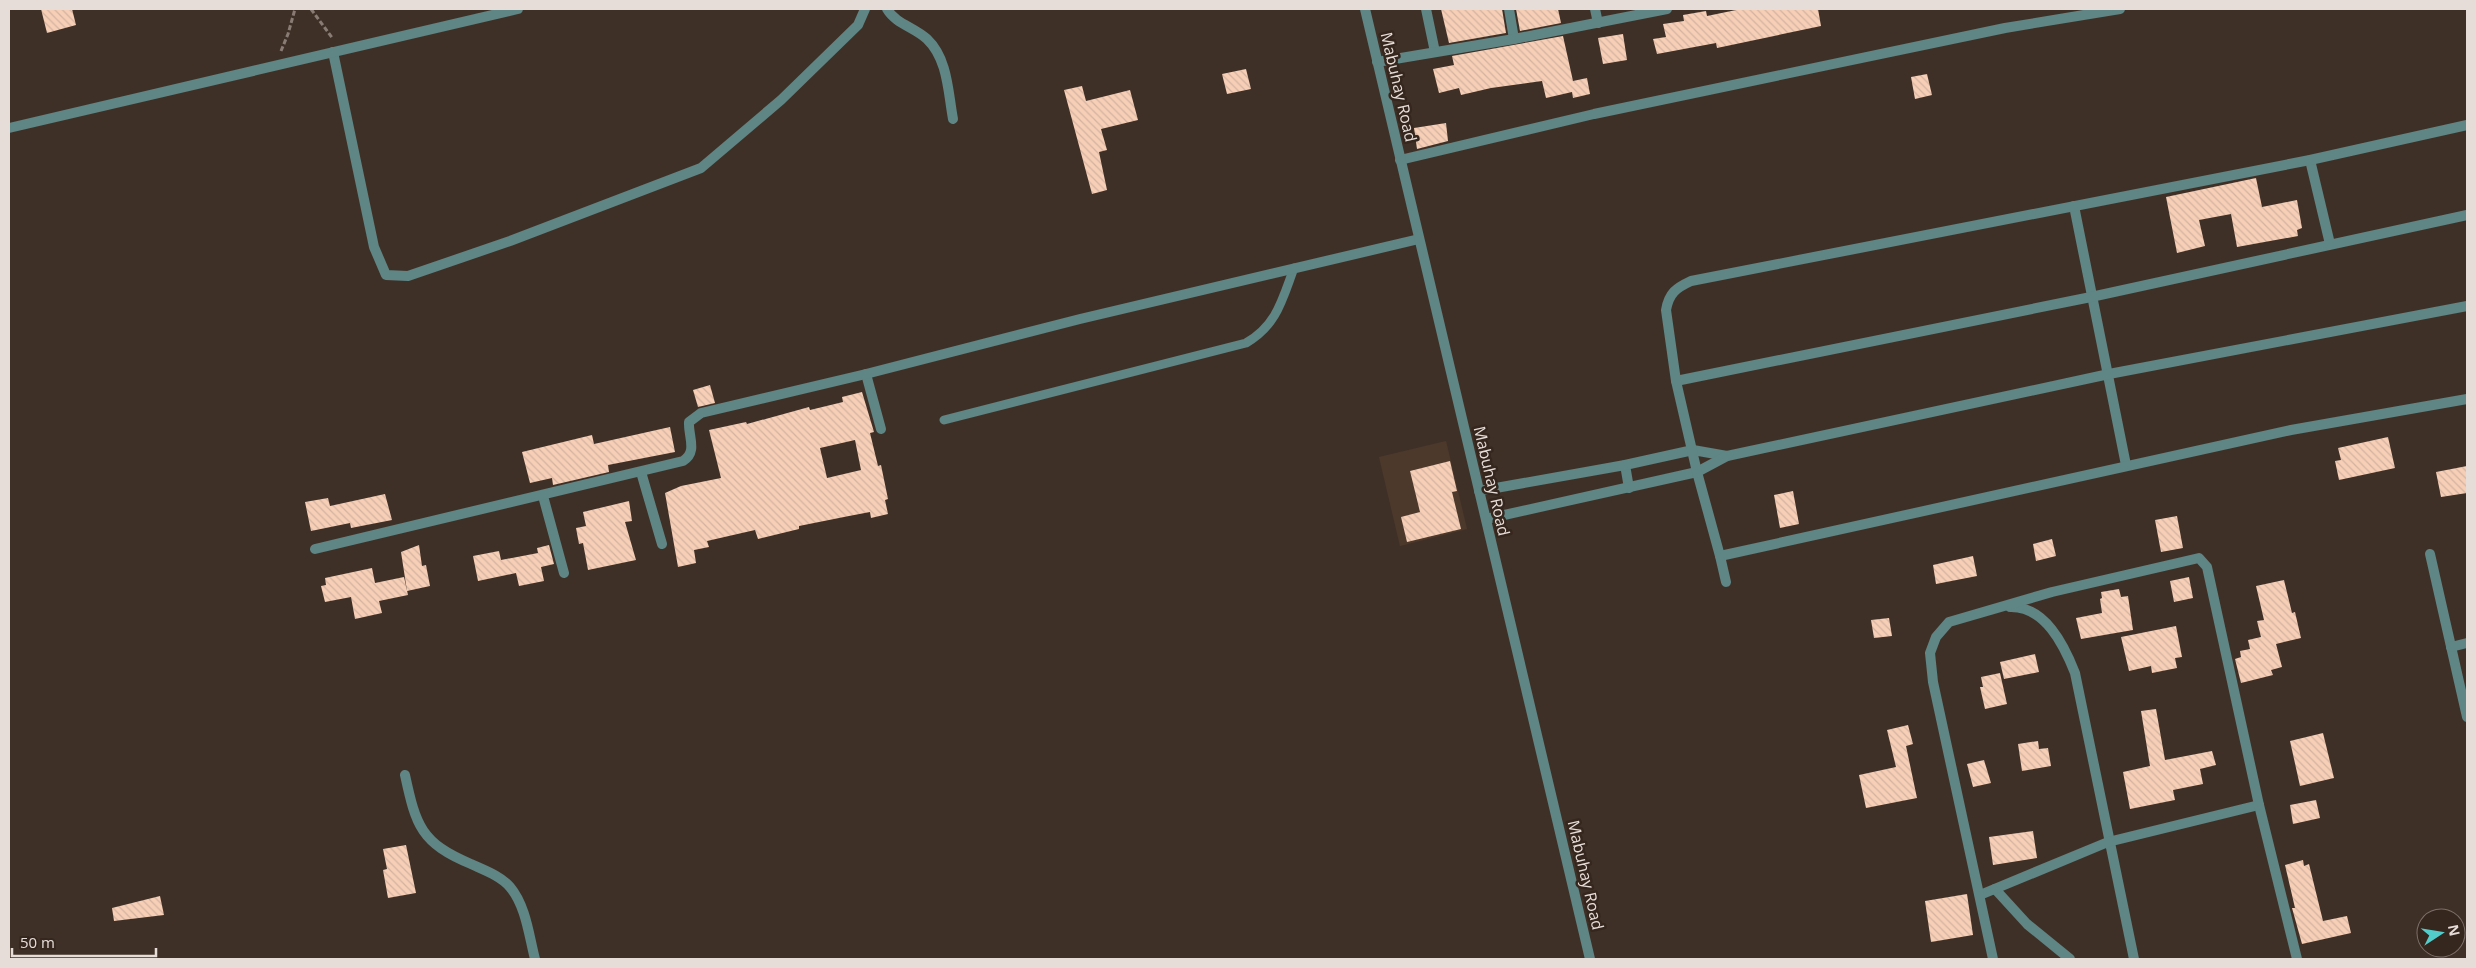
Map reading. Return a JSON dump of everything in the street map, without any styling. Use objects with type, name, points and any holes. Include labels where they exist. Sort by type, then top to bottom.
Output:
[{"type":"street","points":[[9,128],[518,9]]},
{"type":"street","points":[[338,51],[374,247],[386,275],[408,276],[510,241],[700,168],[781,100],[858,25],[865,9]]},
{"type":"street","points":[[887,9],[892,17],[926,38],[940,56],[953,119]]},
{"type":"street","name":"Mabuhay Road","points":[[1365,9],[1590,959]]},
{"type":"street","points":[[1426,9],[1434,52]]},
{"type":"street","points":[[1509,9],[1514,39]]},
{"type":"street","points":[[1595,9],[1598,23]]},
{"type":"street","points":[[1377,62],[1514,39],[1667,9]]},
{"type":"street","points":[[1400,160],[1594,114],[2005,28],[2120,9]]},
{"type":"street","points":[[1726,582],[1697,472],[1676,381],[1666,310],[1668,299],[1679,286],[1691,281],[2310,160],[2467,125]]},
{"type":"street","points":[[2310,160],[2330,244]]},
{"type":"street","points":[[2074,206],[2126,465]]},
{"type":"street","points":[[1676,381],[2091,297],[2467,215]]},
{"type":"street","points":[[315,549],[642,472],[689,458],[692,451],[689,422],[701,413],[866,374],[1080,319],[1419,239]]},
{"type":"street","points":[[1486,519],[1697,472],[1727,456],[2109,374],[2467,306]]},
{"type":"street","points":[[866,374],[881,429]]},
{"type":"street","points":[[1720,556],[2291,430],[2467,399]]},
{"type":"street","points":[[1479,491],[1625,465],[1693,450],[1727,456]]},
{"type":"street","points":[[1625,465],[1629,488]]},
{"type":"street","points":[[642,472],[662,544]]},
{"type":"street","points":[[543,496],[564,573]]},
{"type":"street","points":[[2430,554],[2467,717]]},
{"type":"street","points":[[1993,959],[1933,682],[1930,653],[1936,637],[1949,622],[2052,592],[2199,558],[2206,567],[2259,806],[2297,959]]},
{"type":"street","points":[[1999,608],[2018,607],[2039,616],[2068,653],[2075,673],[2108,842],[2134,959]]},
{"type":"street","points":[[2451,647],[2467,643]]},
{"type":"street","points":[[405,775],[412,810],[422,833],[460,859],[490,872],[510,887],[521,905],[535,959]]},
{"type":"street","points":[[1980,895],[2108,842],[2259,806]]},
{"type":"street","points":[[1995,890],[2027,924],[2070,959]]},
{"type":"lane","points":[[944,420],[1246,343],[1270,324],[1277,313],[1294,268]]},
{"type":"path","points":[[272,66],[288,34],[295,9]]},
{"type":"path","points":[[311,9],[338,51]]},
{"type":"shaded area","points":[[1446,441],[1467,529],[1400,546],[1379,457]]},
{"type":"building","points":[[41,9],[72,9],[76,25],[47,33]]},
{"type":"building","points":[[1441,9],[1502,9],[1506,33],[1449,43]]},
{"type":"building","points":[[1516,9],[1558,9],[1561,23],[1520,31]]},
{"type":"building","points":[[1741,9],[1818,9],[1821,26],[1717,48],[1716,43],[1657,54],[1653,39],[1666,37],[1663,24],[1684,21],[1683,15],[1706,11],[1707,16]]},
{"type":"building","points":[[1623,34],[1627,60],[1603,64],[1598,38]]},
{"type":"building","points":[[1563,36],[1573,81],[1587,78],[1590,94],[1573,98],[1572,92],[1546,98],[1542,81],[1491,88],[1461,95],[1459,88],[1439,93],[1433,69],[1454,65],[1452,56]]},
{"type":"building","points":[[1246,69],[1251,89],[1227,94],[1222,74]]},
{"type":"building","points":[[1927,74],[1932,95],[1915,99],[1911,77]]},
{"type":"building","points":[[1082,86],[1086,101],[1130,90],[1138,120],[1101,129],[1107,150],[1099,152],[1107,190],[1092,194],[1064,90]]},
{"type":"building","points":[[1446,123],[1448,141],[1417,149],[1414,128]]},
{"type":"building","points":[[2256,178],[2262,207],[2297,200],[2302,228],[2297,230],[2298,236],[2237,247],[2231,214],[2199,220],[2205,246],[2177,253],[2166,197]]},
{"type":"building","points":[[710,385],[715,403],[698,407],[693,390]]},
{"type":"building","points":[[862,392],[874,432],[870,433],[878,466],[881,465],[888,499],[885,500],[888,514],[871,518],[870,512],[849,516],[799,526],[799,529],[758,539],[755,530],[707,541],[709,547],[694,550],[696,563],[678,567],[665,493],[681,486],[721,478],[709,430],[746,422],[747,424],[809,407],[810,410],[843,402],[842,397]],"holes":[[[855,440],[861,470],[827,478],[820,448]]]},
{"type":"building","points":[[670,427],[675,452],[608,465],[609,472],[553,485],[552,478],[530,483],[522,452],[592,435],[594,444]]},
{"type":"building","points":[[2388,437],[2395,468],[2339,480],[2335,461],[2341,460],[2338,448]]},
{"type":"building","points":[[1450,461],[1457,491],[1452,492],[1461,529],[1407,542],[1401,517],[1420,512],[1410,471]]},
{"type":"building","points":[[2467,466],[2467,493],[2441,497],[2436,472]]},
{"type":"building","points":[[1793,491],[1799,524],[1780,528],[1774,495]]},
{"type":"building","points":[[385,494],[392,520],[351,528],[350,523],[311,531],[305,502],[328,498],[330,506]]},
{"type":"building","points":[[629,501],[632,521],[625,522],[636,560],[588,570],[583,543],[579,544],[576,528],[586,526],[583,512]]},
{"type":"building","points":[[2177,516],[2183,548],[2161,552],[2155,520]]},
{"type":"building","points":[[2052,539],[2056,556],[2036,561],[2033,544]]},
{"type":"building","points":[[419,545],[422,566],[426,565],[430,586],[407,591],[401,552]]},
{"type":"building","points":[[549,545],[554,564],[541,567],[544,581],[519,586],[516,573],[478,581],[473,556],[499,551],[501,560],[538,553],[537,548]]},
{"type":"building","points":[[1973,556],[1977,576],[1936,584],[1933,565]]},
{"type":"building","points":[[372,568],[375,583],[404,577],[408,595],[379,601],[382,613],[355,619],[351,597],[325,602],[321,586],[326,585],[325,578]]},
{"type":"building","points":[[2189,577],[2193,598],[2174,602],[2170,581]]},
{"type":"building","points":[[2284,580],[2292,613],[2295,612],[2301,638],[2276,644],[2282,667],[2271,670],[2273,675],[2241,683],[2235,659],[2241,657],[2240,651],[2250,649],[2248,640],[2261,637],[2257,621],[2264,620],[2256,586]]},
{"type":"building","points":[[2119,589],[2121,597],[2128,596],[2133,630],[2081,639],[2076,618],[2102,613],[2101,592]]},
{"type":"building","points":[[1889,618],[1892,636],[1874,638],[1871,620]]},
{"type":"building","points":[[2176,626],[2182,657],[2175,658],[2177,668],[2152,673],[2151,666],[2129,671],[2121,637]]},
{"type":"building","points":[[2035,654],[2039,672],[2004,679],[2000,662]]},
{"type":"building","points":[[2000,673],[2007,704],[1985,709],[1980,687],[1983,687],[1981,677]]},
{"type":"building","points":[[2156,709],[2165,760],[2212,751],[2216,765],[2200,769],[2203,784],[2173,790],[2175,800],[2130,809],[2123,772],[2150,766],[2141,711]]},
{"type":"building","points":[[1908,725],[1913,744],[1906,746],[1917,798],[1866,808],[1859,775],[1896,767],[1887,730]]},
{"type":"building","points":[[2323,733],[2334,778],[2300,786],[2290,741]]},
{"type":"building","points":[[2038,741],[2039,749],[2048,748],[2051,766],[2022,771],[2018,744]]},
{"type":"building","points":[[1984,760],[1991,783],[1973,787],[1967,764]]},
{"type":"building","points":[[2316,800],[2320,818],[2293,824],[2290,805]]},
{"type":"building","points":[[2033,831],[2037,858],[1993,865],[1989,837]]},
{"type":"building","points":[[406,845],[416,893],[388,898],[383,870],[387,869],[383,849]]},
{"type":"building","points":[[2303,860],[2304,866],[2309,864],[2323,921],[2347,916],[2351,933],[2302,944],[2292,908],[2295,908],[2285,865]]},
{"type":"building","points":[[1967,894],[1973,935],[1931,942],[1925,901]]},
{"type":"building","points":[[160,896],[164,915],[114,921],[112,908]]}]
